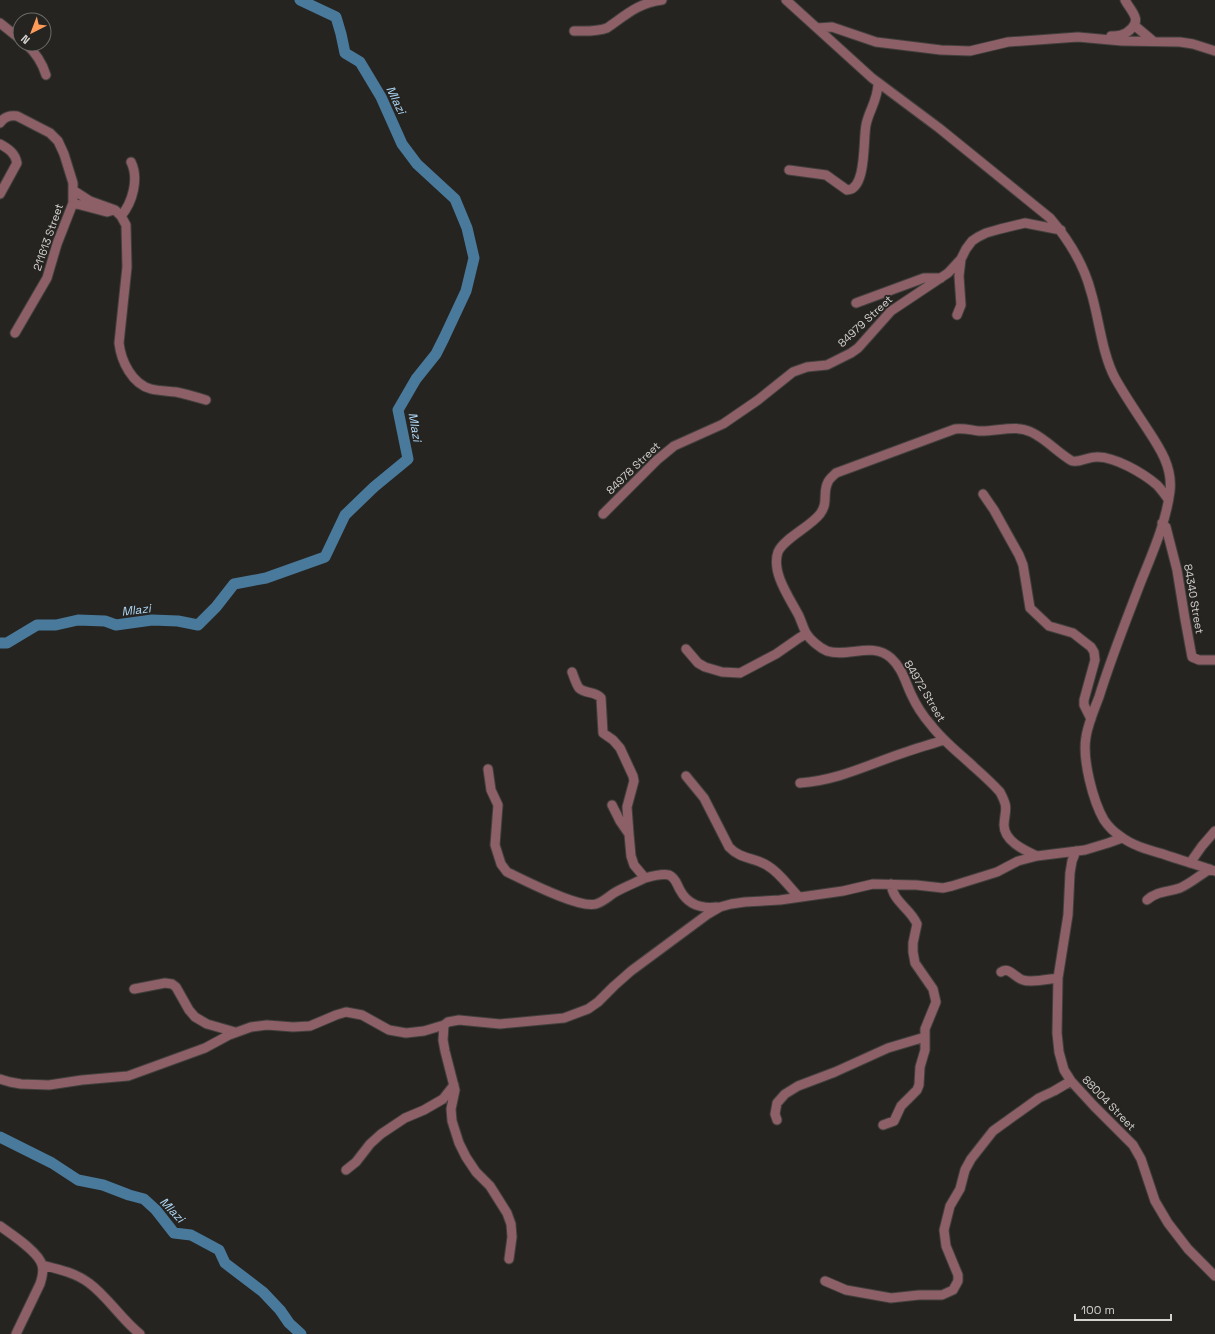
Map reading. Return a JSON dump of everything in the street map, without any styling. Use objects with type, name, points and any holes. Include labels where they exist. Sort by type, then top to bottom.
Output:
[{"type":"street","points":[[574,31],[589,32],[607,28],[637,7],[646,3],[662,0]]},
{"type":"street","points":[[786,0],[878,83],[939,128],[1050,218],[1061,230],[1076,255],[1091,290],[1114,376],[1158,446],[1165,460],[1170,482],[1168,499],[1154,548],[1107,670],[1091,719],[1086,738],[1085,759],[1092,790],[1105,821],[1122,838],[1137,846],[1213,870]]},
{"type":"street","points":[[817,28],[832,27],[876,42],[946,50],[970,51],[1008,42],[1121,35],[1128,31],[1136,21],[1135,16],[1125,0]]},
{"type":"street","points":[[0,23],[12,33]]},
{"type":"street","points":[[1134,25],[1153,42]]},
{"type":"street","points":[[1078,37],[1122,41],[1180,42],[1193,44],[1215,51]]},
{"type":"street","points":[[35,52],[42,63],[46,75]]},
{"type":"street","points":[[789,170],[826,175],[847,190],[854,188],[857,184],[862,167],[865,126],[877,98],[878,83]]},
{"type":"street","name":"211613 Street","points":[[0,123],[3,119],[11,115],[17,116],[50,133],[58,141],[64,154],[73,183],[73,203],[46,278],[15,333]]},
{"type":"street","points":[[0,144],[13,153],[17,163],[0,194]]},
{"type":"street","points":[[73,203],[107,212],[118,213],[128,206],[134,180],[134,168],[131,162]]},
{"type":"street","points":[[73,190],[118,213],[126,225],[127,267],[119,342],[123,361],[137,382],[144,387],[153,390],[175,392],[206,400]]},
{"type":"street","name":"84979 Street","points":[[703,432],[723,424],[793,372],[807,367],[827,365],[851,353],[858,348],[892,311],[948,273],[961,258],[972,241],[986,233],[1016,224],[1025,223],[1061,230]]},
{"type":"street","points":[[957,315],[961,305],[959,276],[961,258]]},
{"type":"street","points":[[856,303],[924,278],[941,278]]},
{"type":"street","points":[[686,649],[698,663],[705,667],[722,672],[740,672],[776,654],[806,634],[799,616],[783,586],[777,564],[779,551],[783,545],[813,522],[825,506],[826,487],[828,482],[836,473],[955,429],[966,428],[977,431],[994,431],[1019,428],[1039,436],[1072,461],[1076,462],[1095,457],[1105,457],[1128,466],[1157,485],[1168,499]]},
{"type":"street","name":"84978 Street","points":[[603,514],[657,460],[674,446],[703,432]]},
{"type":"street","points":[[982,494],[994,510],[1019,555],[1023,565],[1030,608],[1049,626],[1073,633],[1091,647],[1094,652],[1095,660],[1084,700],[1084,705],[1091,719]]},
{"type":"street","name":"84340 Street","points":[[1162,523],[1166,528],[1178,570],[1192,657],[1199,660],[1215,660]]},
{"type":"street","name":"84972 Street","points":[[806,634],[825,650],[833,652],[848,652],[870,649],[882,652],[890,657],[899,667],[912,695],[924,715],[944,740],[1000,792],[1007,809],[1004,826],[1006,833],[1012,841],[1024,850],[1037,856]]},
{"type":"street","points":[[572,672],[579,688],[583,691],[598,694],[601,698],[603,733],[617,744],[632,771],[634,781],[626,812],[631,856],[638,871],[645,878]]},
{"type":"street","points":[[800,783],[812,782],[848,774],[908,751],[944,740]]},
{"type":"street","points":[[488,769],[491,790],[498,805],[495,845],[501,864],[507,872],[564,898],[581,904],[593,905],[601,902],[614,893],[645,878],[661,874],[668,875],[675,880],[680,891],[696,905],[702,908],[720,907],[744,902],[780,900],[843,891],[873,884],[943,888],[997,872],[1018,861],[1037,856],[1097,847],[1122,838]]},
{"type":"street","points":[[686,776],[704,798],[732,851],[740,856],[767,865],[773,869],[799,897]]},
{"type":"street","points":[[612,805],[629,834]]},
{"type":"street","points":[[1190,863],[1215,831]]},
{"type":"street","points":[[1202,846],[1215,837]]},
{"type":"street","name":"88004 Street","points":[[1076,851],[1072,861],[1070,873],[1068,915],[1058,978],[1059,1052],[1064,1070],[1071,1081],[1133,1145],[1141,1159],[1155,1201],[1168,1223],[1188,1249],[1215,1276]]},
{"type":"street","points":[[1147,900],[1155,893],[1180,887],[1213,870]]},
{"type":"street","points":[[883,1125],[894,1121],[901,1106],[917,1090],[919,1085],[920,1067],[925,1050],[925,1029],[936,1002],[935,995],[930,984],[915,963],[913,943],[917,924],[896,898],[892,891],[891,884]]},
{"type":"street","points":[[0,1079],[10,1082],[50,1085],[128,1076],[205,1048],[235,1032],[260,1025],[272,1024],[293,1027],[310,1026],[336,1015],[351,1012],[367,1017],[396,1032],[406,1034],[424,1031],[444,1025],[448,1022],[459,1020],[500,1024],[564,1018],[588,1009],[598,1002],[614,986],[708,914],[720,907]]},
{"type":"street","points":[[1000,972],[1007,970],[1022,980],[1030,981],[1058,978]]},
{"type":"street","points":[[134,989],[165,983],[172,984],[176,987],[189,1010],[195,1017],[207,1024],[235,1032]]},
{"type":"street","points":[[444,1025],[443,1040],[455,1094],[451,1113],[458,1143],[471,1166],[490,1186],[507,1213],[512,1237],[509,1259]]},
{"type":"street","points":[[777,1120],[775,1114],[777,1103],[785,1094],[798,1086],[835,1072],[888,1048],[925,1037]]},
{"type":"street","points":[[825,1282],[846,1290],[891,1298],[919,1295],[942,1295],[953,1290],[958,1281],[958,1275],[946,1246],[944,1230],[950,1206],[960,1189],[965,1170],[971,1159],[993,1131],[1039,1098],[1071,1081]]},
{"type":"street","points":[[346,1170],[360,1158],[370,1144],[381,1134],[405,1118],[424,1110],[443,1099],[454,1085]]},
{"type":"street","points":[[0,1226],[22,1241],[39,1258],[42,1265],[42,1278],[40,1284],[16,1334]]},
{"type":"street","points":[[42,1265],[77,1276],[90,1284],[130,1326],[140,1334]]},
{"type":"waterway","name":"Mlazi","points":[[0,643],[7,643],[37,625],[56,625],[78,620],[105,621],[116,625],[152,620],[178,621],[198,625],[216,607],[234,584],[266,578],[325,557],[345,515],[374,487],[408,459],[398,410],[416,379],[436,354],[466,291],[474,258],[467,228],[455,199],[417,164],[402,144],[381,97],[360,62],[345,53],[336,17],[300,0]]},
{"type":"waterway","name":"Mlazi","points":[[0,1137],[52,1163],[78,1180],[103,1185],[144,1199],[156,1210],[174,1233],[191,1235],[219,1250],[225,1263],[263,1292],[280,1310],[289,1323],[301,1334]]}]
